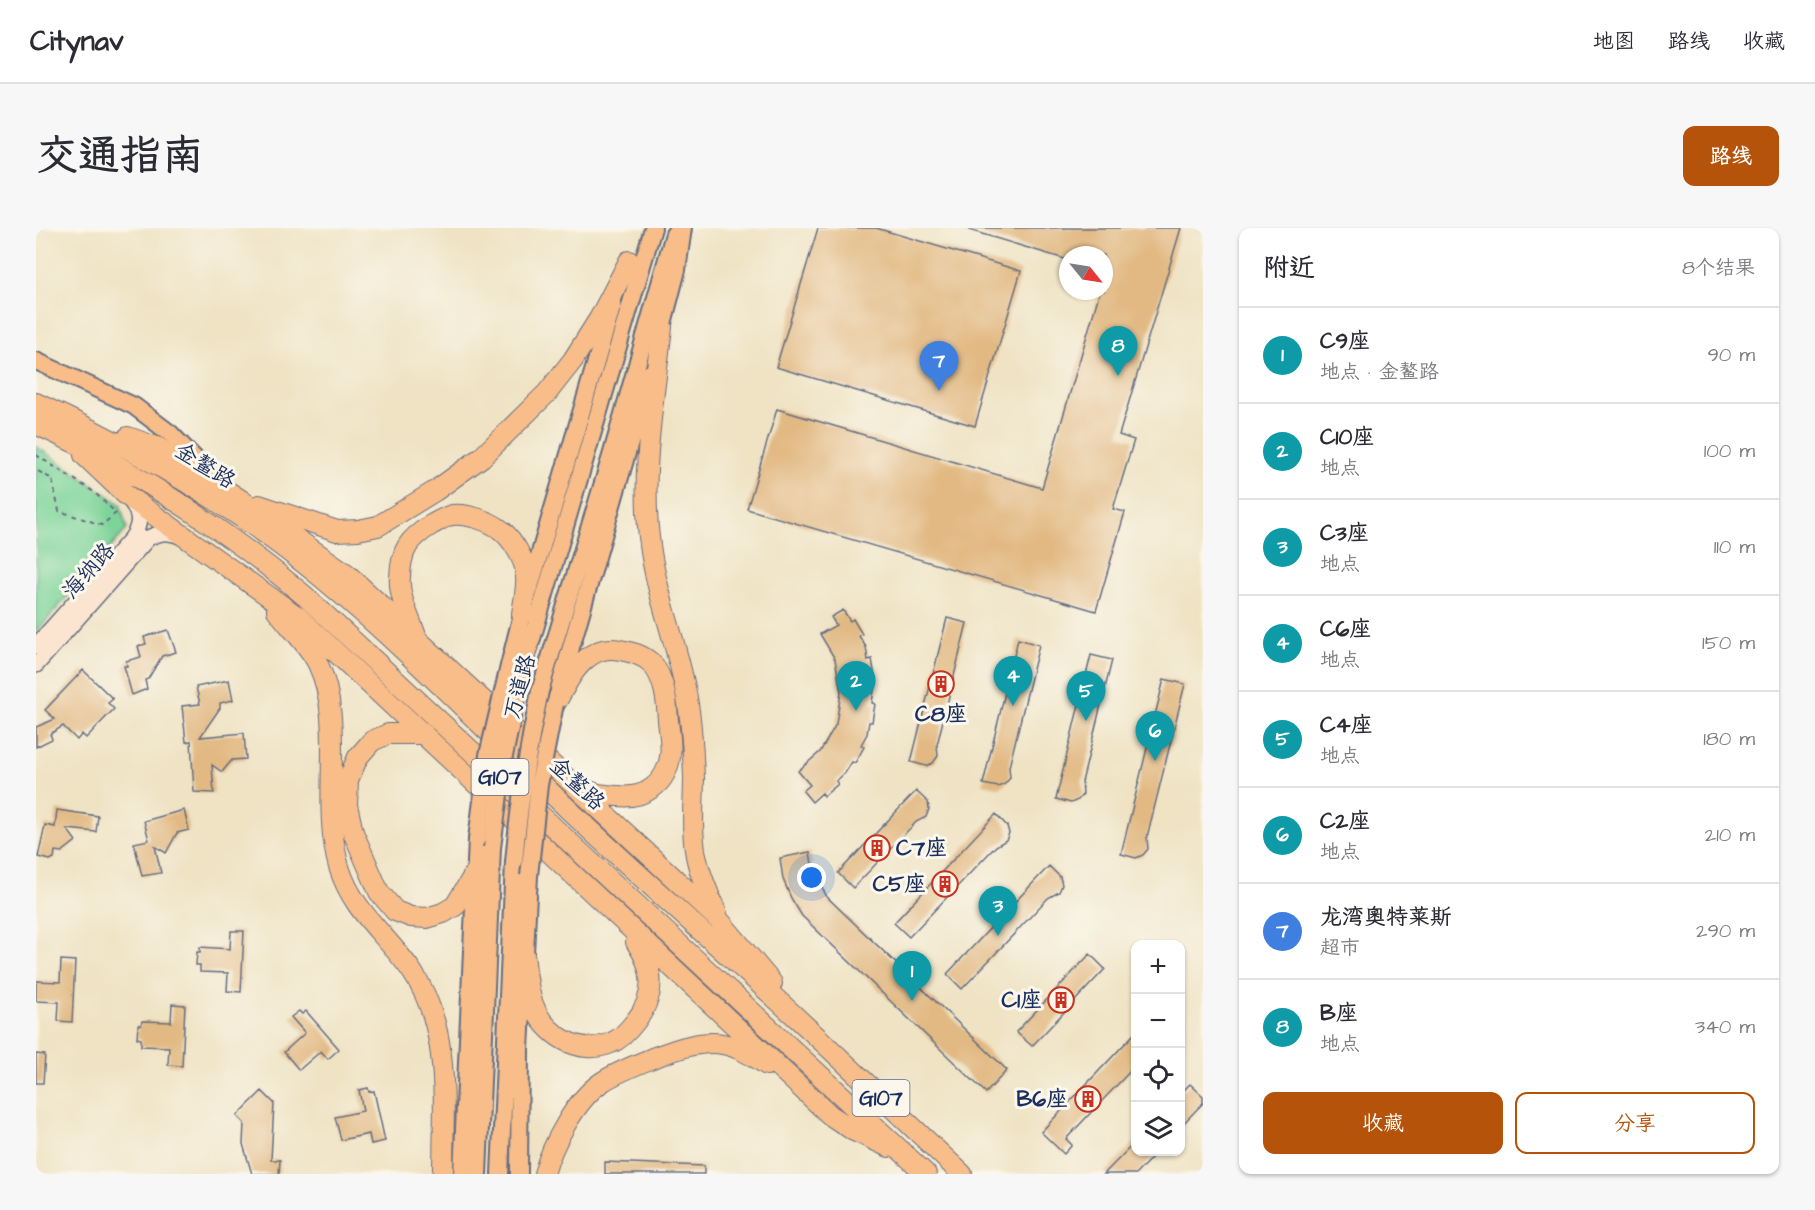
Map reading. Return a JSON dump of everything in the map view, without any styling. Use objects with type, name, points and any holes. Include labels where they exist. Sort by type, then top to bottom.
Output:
[{"type":"highway","points":[[241,500],[337,531],[378,526],[400,514],[482,457],[547,393],[573,360],[629,261]]},
{"type":"highway","points":[[662,327],[645,480],[647,518],[650,547],[689,706],[694,776],[694,850],[719,920]]},
{"type":"highway","name":"G107","points":[[36,403],[72,430]]},
{"type":"highway","name":"G107","points":[[36,424],[72,430]]},
{"type":"highway","points":[[72,430],[118,433],[159,448],[241,500],[347,574],[719,920],[748,952],[801,1022]]},
{"type":"highway","points":[[72,430],[126,495],[298,617],[830,1115],[854,1131],[904,1153]]},
{"type":"highway","name":"金鳌路","points":[[72,430],[128,448],[217,501],[274,540],[320,576],[364,613],[571,812],[801,1022],[962,1174]]},
{"type":"highway","name":"金鳌路","points":[[72,430],[118,465],[186,506],[261,559],[304,596],[926,1174]]},
{"type":"highway","points":[[418,641],[402,597],[399,579],[403,554],[410,540],[435,523],[452,515],[466,516],[501,530],[516,548],[524,565],[526,585],[522,614]]},
{"type":"highway","points":[[260,589],[318,662],[328,691],[331,726],[330,812],[334,848],[344,883],[358,909],[411,970],[426,994],[437,1025],[441,1055],[443,1174]]},
{"type":"highway","points":[[548,697],[573,674],[584,660],[597,652],[613,648],[634,652],[651,663],[661,678],[668,710],[670,758],[657,784],[644,794],[627,797],[586,790],[570,780]]},
{"type":"highway","points":[[424,734],[388,734],[372,741],[357,757],[348,780],[347,805],[353,832],[379,892],[396,911],[411,917],[426,918],[443,913],[455,906],[475,873]]},
{"type":"highway","points":[[524,954],[532,1003],[548,1029],[561,1039],[576,1045],[595,1047],[610,1044],[625,1035],[639,1017],[648,1002],[652,981],[645,954],[621,920]]},
{"type":"highway","points":[[544,1174],[567,1122],[582,1101],[601,1083],[644,1061],[685,1045],[714,1043],[734,1049],[757,1058],[800,1085]]},
{"type":"main road","points":[[462,1174],[477,839],[488,754],[515,671],[522,614],[613,306],[644,228]]},
{"type":"main road","name":"万道路","points":[[478,1174],[492,848],[515,671],[653,228]]},
{"type":"main road","name":"万道路","points":[[500,1174],[514,862],[524,777],[548,697],[612,453],[675,228]]},
{"type":"main road","points":[[519,1174],[520,1049],[524,954],[529,876],[548,697],[662,327],[677,270],[683,228]]},
{"type":"main road","points":[[36,361],[134,406],[154,420],[190,452],[222,488]]},
{"type":"street","name":"海纳路","points":[[36,646],[132,538],[139,527],[139,512],[126,495]]},
{"type":"street","name":"海纳路","points":[[36,665],[148,538],[168,532],[187,539]]},
{"type":"path","points":[[36,455],[94,492],[116,513],[102,525],[59,511],[52,479],[36,470]]},
{"type":"green space","points":[[36,446],[120,504],[127,529],[36,632]]},
{"type":"building","points":[[818,228],[876,228],[1021,271],[975,426],[776,367]]},
{"type":"building","points":[[970,228],[1181,228],[1119,435],[1134,440],[1113,509],[1125,512],[1096,611],[747,509],[777,409],[1042,488],[1097,300],[1113,300],[1113,246],[1059,246],[1059,257],[969,230]]},
{"type":"building","points":[[843,610],[850,621],[853,619],[862,634],[859,636],[866,647],[868,660],[872,659],[875,677],[872,678],[874,690],[872,703],[875,704],[872,722],[869,722],[867,734],[861,745],[864,747],[855,763],[852,762],[836,781],[838,784],[824,796],[822,793],[812,802],[803,791],[810,785],[798,771],[820,752],[836,724],[841,692],[835,659],[820,634],[836,625],[831,617]]},
{"type":"building","name":"C8座","points":[[947,618],[967,623],[937,745],[938,756],[933,763],[926,766],[911,762]]},
{"type":"building","points":[[168,630],[176,652],[162,656],[148,679],[145,680],[147,689],[132,695],[124,666],[127,666],[126,661],[141,657],[138,646],[146,644],[144,637]]},
{"type":"building","points":[[1018,639],[1039,645],[1009,767],[1010,778],[998,787],[983,784]]},
{"type":"building","points":[[1091,655],[1112,660],[1082,782],[1083,794],[1071,803],[1056,799]]},
{"type":"building","points":[[83,670],[113,699],[108,703],[114,709],[86,738],[82,734],[77,740],[63,726],[50,734],[52,739],[36,747],[36,727],[55,719],[45,710]]},
{"type":"building","points":[[1164,679],[1185,684],[1147,837],[1148,849],[1136,858],[1121,854]]},
{"type":"building","points":[[229,680],[233,700],[220,703],[220,708],[200,737],[244,733],[246,759],[232,760],[222,772],[212,765],[214,793],[194,792],[191,741],[186,742],[182,706],[200,704],[196,687]]},
{"type":"building","name":"C7座","points":[[916,791],[928,802],[929,809],[926,817],[916,822],[853,888],[838,873]]},
{"type":"building","points":[[57,810],[98,816],[96,832],[67,829],[76,841],[62,852],[55,851],[54,858],[50,860],[38,857],[45,825],[55,827]]},
{"type":"building","points":[[184,810],[189,830],[177,833],[166,853],[155,846],[161,873],[142,876],[134,843],[149,840],[144,821]]},
{"type":"building","name":"C5座","points":[[996,814],[1007,826],[1009,833],[1006,840],[996,846],[909,937],[894,923]]},
{"type":"building","points":[[810,852],[813,870],[827,897],[1007,1070],[986,1093],[802,916],[783,879],[780,858]]},
{"type":"building","points":[[1049,866],[1060,877],[1062,885],[1059,892],[1048,898],[962,989],[947,974]]},
{"type":"building","points":[[231,931],[244,931],[241,992],[227,991],[228,973],[200,972],[200,965],[196,965],[197,952],[200,952],[200,947],[230,949]]},
{"type":"building","name":"C1座","points":[[1090,954],[1105,969],[1032,1046],[1016,1032]]},
{"type":"building","points":[[61,960],[75,961],[72,1022],[58,1021],[59,1002],[36,1001],[36,981],[60,982]]},
{"type":"building","points":[[172,1004],[185,1005],[182,1066],[168,1065],[169,1047],[141,1046],[141,1039],[137,1038],[138,1025],[141,1025],[142,1021],[171,1022]]},
{"type":"building","points":[[299,1011],[302,1014],[306,1011],[339,1049],[328,1059],[321,1051],[299,1070],[284,1052],[305,1033],[291,1017]]},
{"type":"building","name":"B6座","points":[[1131,1037],[1131,1070],[1066,1139],[1072,1145],[1064,1154],[1041,1132]]},
{"type":"building","points":[[36,1054],[45,1055],[43,1083],[36,1083]]},
{"type":"building","points":[[1190,1084],[1203,1096],[1203,1103],[1185,1122],[1185,1102],[1185,1089]]},
{"type":"building","points":[[368,1088],[369,1092],[374,1091],[385,1141],[371,1144],[369,1134],[341,1140],[335,1117],[363,1111],[359,1090]]},
{"type":"building","points":[[262,1091],[274,1103],[271,1160],[280,1160],[279,1174],[252,1174],[243,1144],[244,1123],[237,1116]]},
{"type":"building","points":[[1131,1146],[1131,1156],[1153,1156],[1136,1174],[1104,1174]]},
{"type":"building","points":[[605,1162],[704,1166],[704,1174],[605,1174]]},
{"type":"place","name":"B座","points":[[1118,376]]},
{"type":"place","name":"龙湾奥特莱斯","points":[[939,391]]},
{"type":"place","name":"C8座","points":[[941,684]]},
{"type":"place","name":"C6座","points":[[1013,706]]},
{"type":"place","name":"C10座","points":[[856,711]]},
{"type":"place","name":"C4座","points":[[1086,721]]},
{"type":"place","name":"C2座","points":[[1155,761]]},
{"type":"place","name":"C7座","points":[[877,848]]},
{"type":"place","name":"C5座","points":[[945,884]]},
{"type":"place","name":"C3座","points":[[998,936]]},
{"type":"place","name":"C1座","points":[[1061,1000]]},
{"type":"place","name":"C9座","points":[[912,1001]]},
{"type":"place","name":"B6座","points":[[1088,1099]]}]
